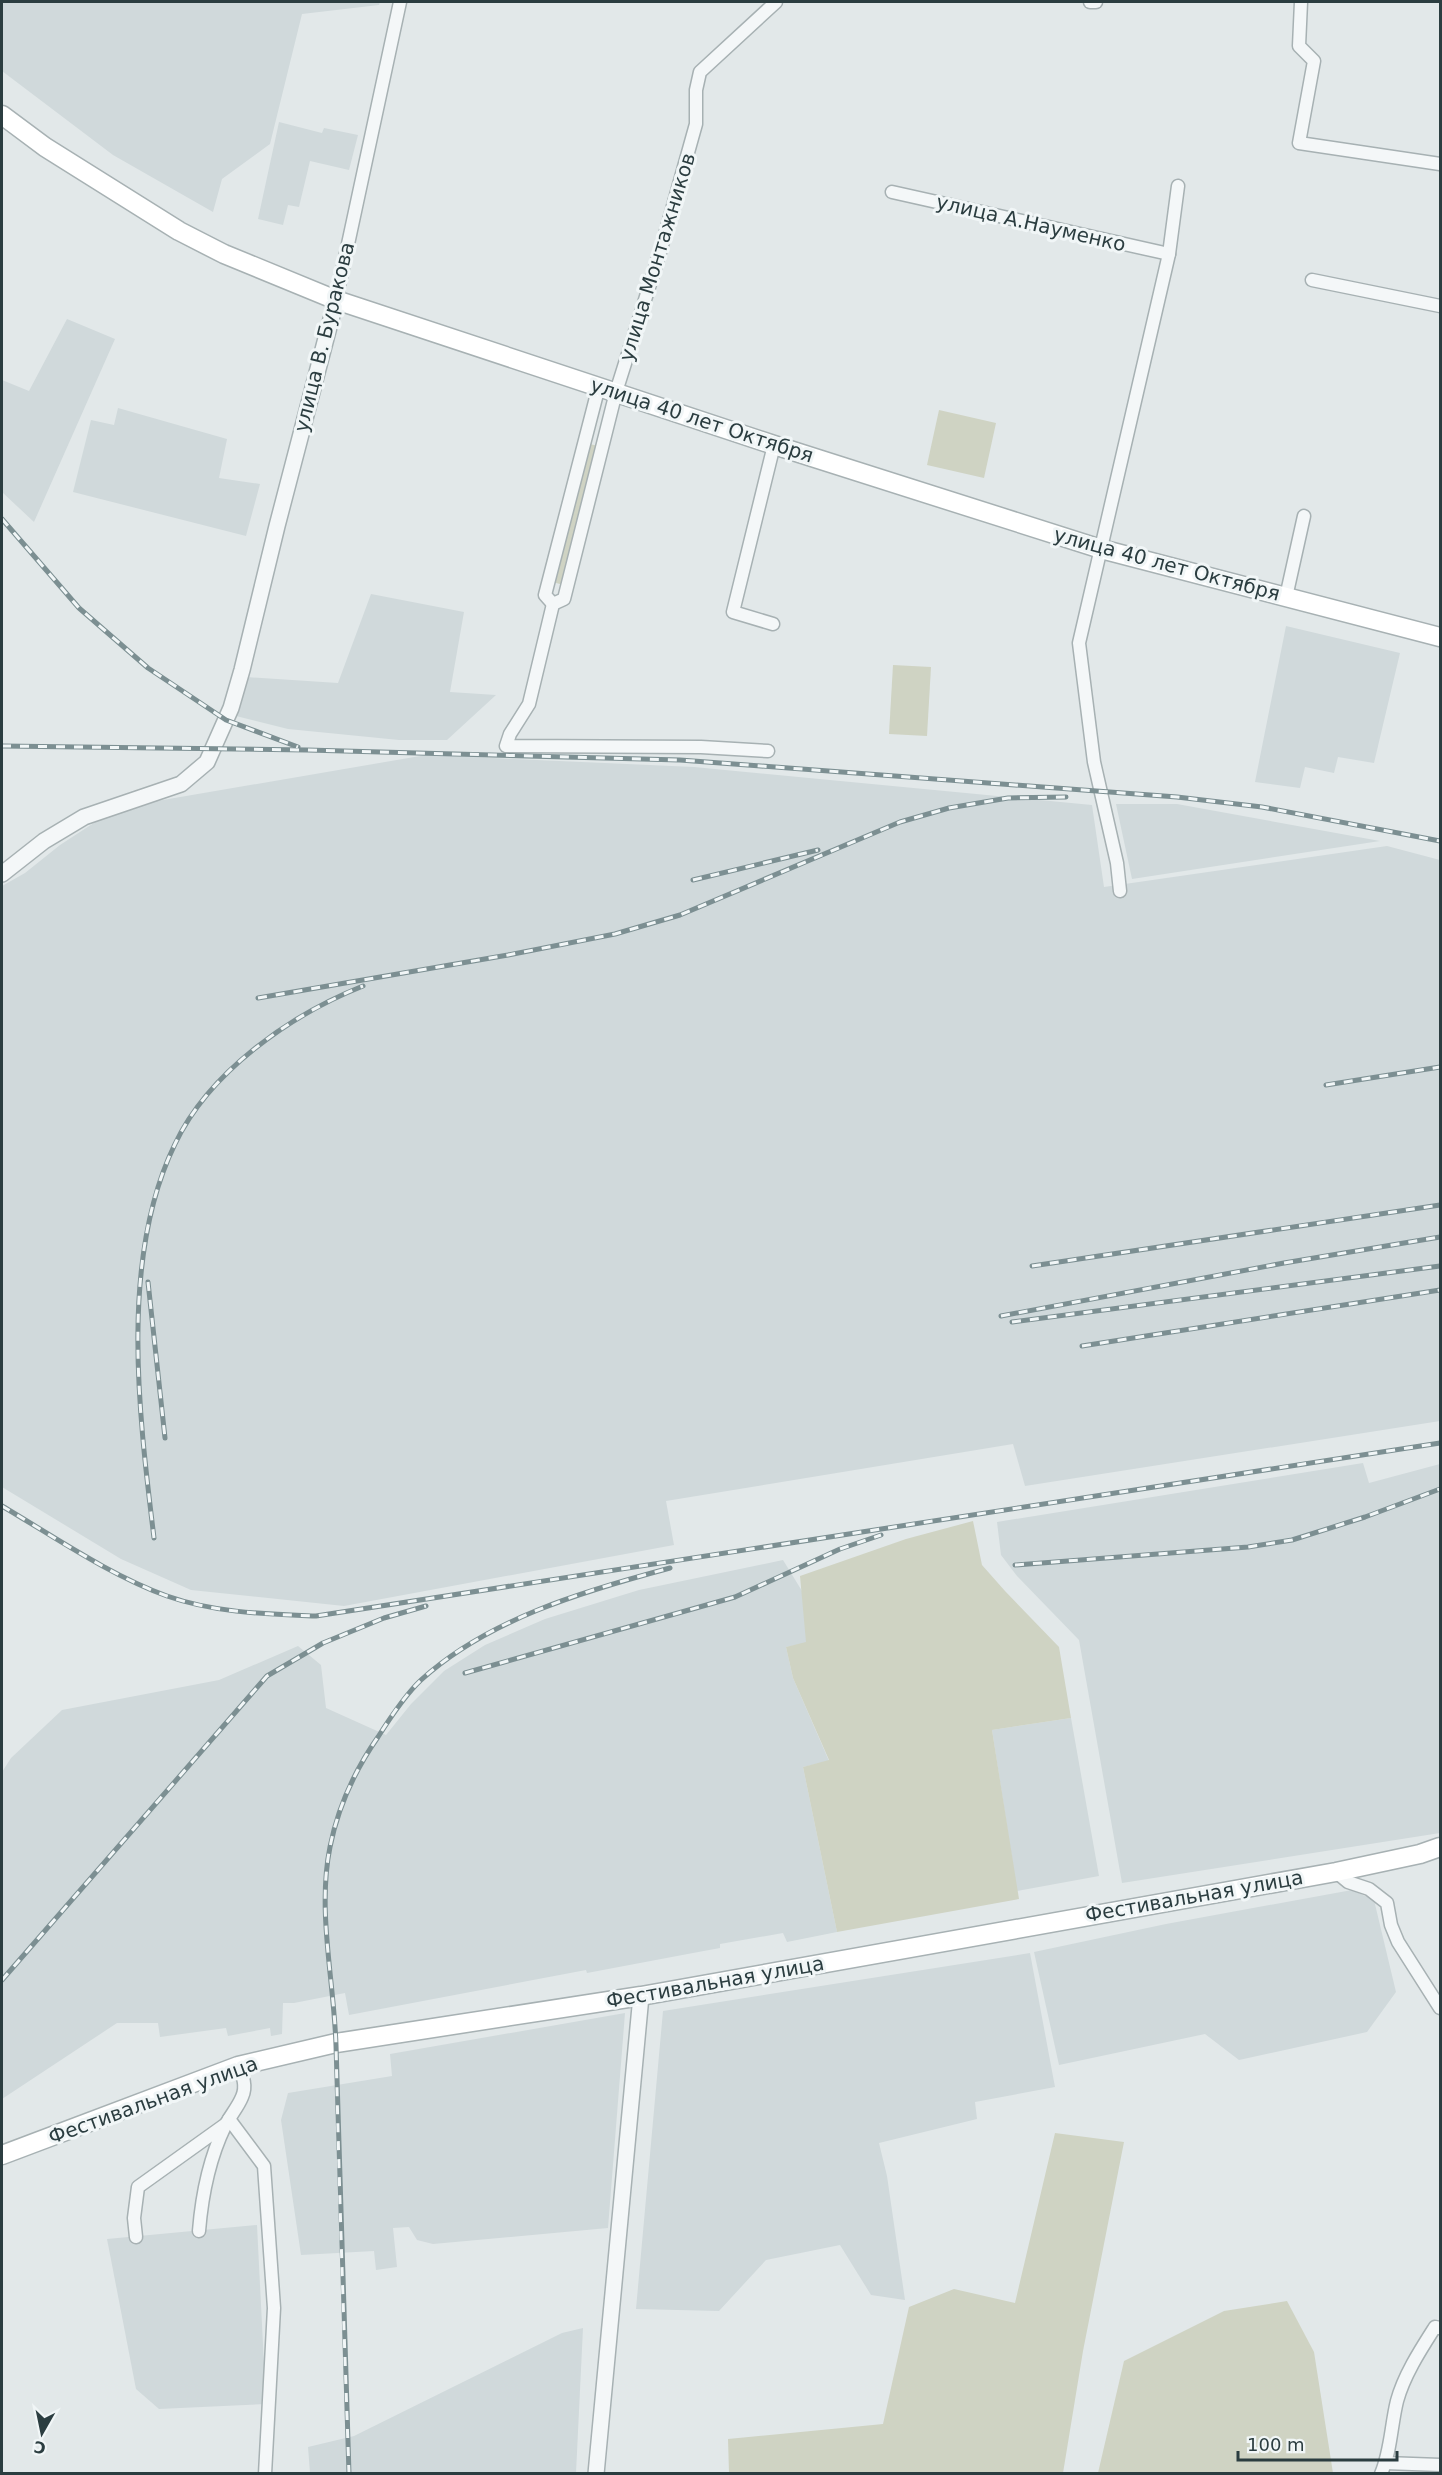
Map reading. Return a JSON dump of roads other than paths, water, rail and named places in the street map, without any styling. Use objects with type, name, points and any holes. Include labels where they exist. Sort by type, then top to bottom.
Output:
[{"type":"main road","name":"улица 40 лет Октября","points":[[2,115],[45,147],[178,231],[234,259],[336,300],[774,445],[1101,549],[1440,637]]},
{"type":"main road","name":"Фестивальная улица","points":[[2,2155],[238,2066],[348,2040],[641,1996],[1336,1872],[1420,1854],[1440,1847]]},
{"type":"street","name":"улица В. Буракова","points":[[2,874],[44,841],[84,817],[181,784],[207,762],[214,748],[242,670],[276,526],[336,300],[400,2]]},
{"type":"street","name":"улица Монтажников","points":[[553,604],[545,595],[608,389],[661,249],[696,124],[696,90],[700,72],[776,2]]},
{"type":"street","points":[[1090,2],[1096,2]]},
{"type":"street","points":[[1301,2],[1299,46],[1314,62],[1299,143],[1440,164]]},
{"type":"street","points":[[1120,891],[1117,863],[1094,762],[1079,643],[1170,254],[1178,186]]},
{"type":"street","name":"улица А.Науменко","points":[[892,192],[1170,254]]},
{"type":"street","points":[[1312,280],[1440,306]]},
{"type":"street","name":"улица Монтажников","points":[[553,604],[564,599],[608,389]]},
{"type":"street","points":[[773,624],[733,612],[774,445]]},
{"type":"street","points":[[1286,597],[1305,516]]},
{"type":"street","name":"улица Монтажников","points":[[553,604],[529,704],[510,734],[506,746],[701,747],[768,751]]},
{"type":"street","points":[[1336,1872],[1348,1882],[1369,1888],[1387,1903],[1391,1924],[1398,1942],[1440,2008]]},
{"type":"street","points":[[596,2474],[641,1996]]},
{"type":"street","points":[[199,2231],[201,2206],[213,2152],[243,2096],[244,2080],[238,2066]]},
{"type":"street","points":[[136,2237],[134,2218],[138,2187],[228,2121]]},
{"type":"street","points":[[228,2121],[264,2166],[274,2308],[265,2474]]},
{"type":"street","points":[[1439,2324],[1421,2348],[1397,2399],[1383,2468],[1440,2465]]},
{"type":"railway","points":[[2,519],[79,608],[148,668],[226,720],[298,747]]},
{"type":"railway","points":[[2,746],[307,750],[680,760],[1177,797],[1262,807],[1440,841]]},
{"type":"railway","points":[[258,998],[615,934],[680,915],[900,822],[949,808],[1008,798],[1066,797]]},
{"type":"railway","points":[[693,880],[818,850]]},
{"type":"railway","points":[[154,1538],[143,1441],[138,1338],[140,1287],[146,1237],[157,1189],[175,1144],[190,1118],[208,1093],[230,1070],[280,1030],[335,998],[363,986]]},
{"type":"railway","points":[[1326,1085],[1440,1067]]},
{"type":"railway","points":[[1032,1266],[1440,1205]]},
{"type":"railway","points":[[1001,1316],[1284,1263],[1440,1237]]},
{"type":"railway","points":[[1012,1322],[1440,1266]]},
{"type":"railway","points":[[148,1282],[165,1438]]},
{"type":"railway","points":[[1082,1346],[1440,1290]]},
{"type":"railway","points":[[2,1506],[104,1567],[167,1596],[222,1609],[316,1616],[1440,1443]]},
{"type":"railway","points":[[1015,1565],[1248,1547],[1292,1540],[1365,1517],[1440,1489]]},
{"type":"railway","points":[[465,1673],[735,1597],[840,1549],[881,1535]]},
{"type":"railway","points":[[349,2474],[335,2020],[327,1946],[325,1896],[330,1847],[343,1803],[362,1762],[398,1707],[421,1680],[447,1659],[476,1640],[538,1610],[571,1597],[670,1568]]},
{"type":"railway","points":[[2,1980],[267,1676],[323,1643],[384,1618],[426,1606]]}]
